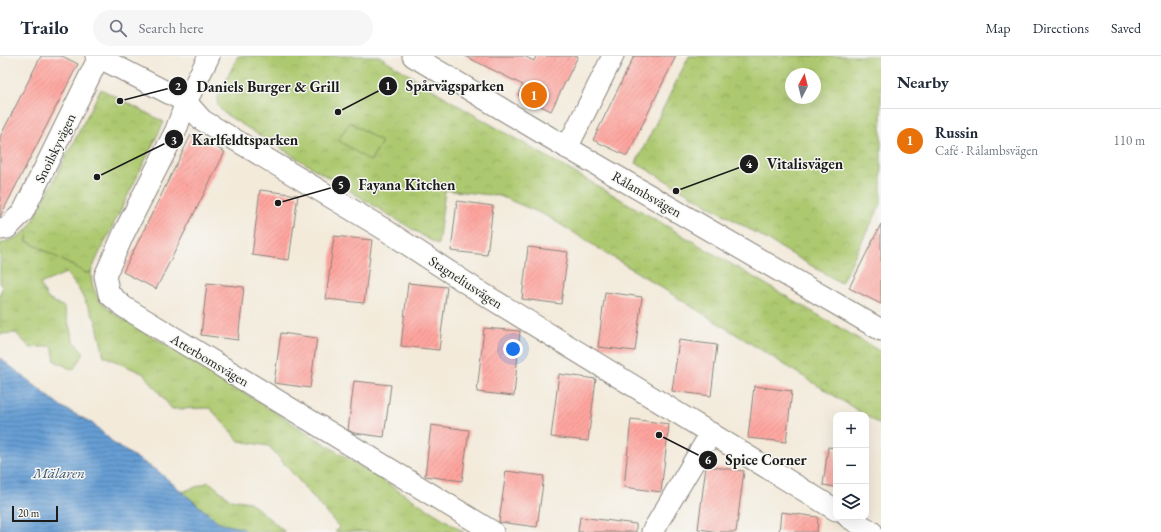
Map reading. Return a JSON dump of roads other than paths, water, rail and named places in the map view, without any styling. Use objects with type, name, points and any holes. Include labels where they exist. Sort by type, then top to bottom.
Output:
[{"type":"street","name":"Atterbomsvägen","points":[[209,56],[186,102],[176,130],[124,233],[105,276],[109,294],[124,308],[493,532]]},
{"type":"street","points":[[567,148],[613,56]]},
{"type":"street","name":"Stagneliusvägen","points":[[98,57],[186,102],[202,120],[384,229],[477,290],[833,508]]},
{"type":"street","name":"Snoilskyvägen","points":[[0,229],[7,228],[23,212],[98,57]]},
{"type":"street","name":"Rålambsvägen","points":[[416,57],[567,148],[881,330]]},
{"type":"street","points":[[652,532],[711,433]]},
{"type":"street","points":[[853,520],[872,532]]},
{"type":"water","name":"Mälaren","points":[[0,358],[62,407],[92,423],[116,445],[159,472],[221,524],[242,528],[247,532],[0,532]]},
{"type":"place","name":"Russin","points":[[534,95]]},
{"type":"place","name":"Daniels Burger & Grill","points":[[120,101]]},
{"type":"place","name":"Spårvägsparken","points":[[338,112]]},
{"type":"place","name":"Karlfeldtsparken","points":[[97,177]]},
{"type":"place","name":"Vitalisvägen","points":[[676,191]]},
{"type":"place","name":"Fayana Kitchen","points":[[278,203]]},
{"type":"place","name":"Spice Corner","points":[[659,435]]}]
